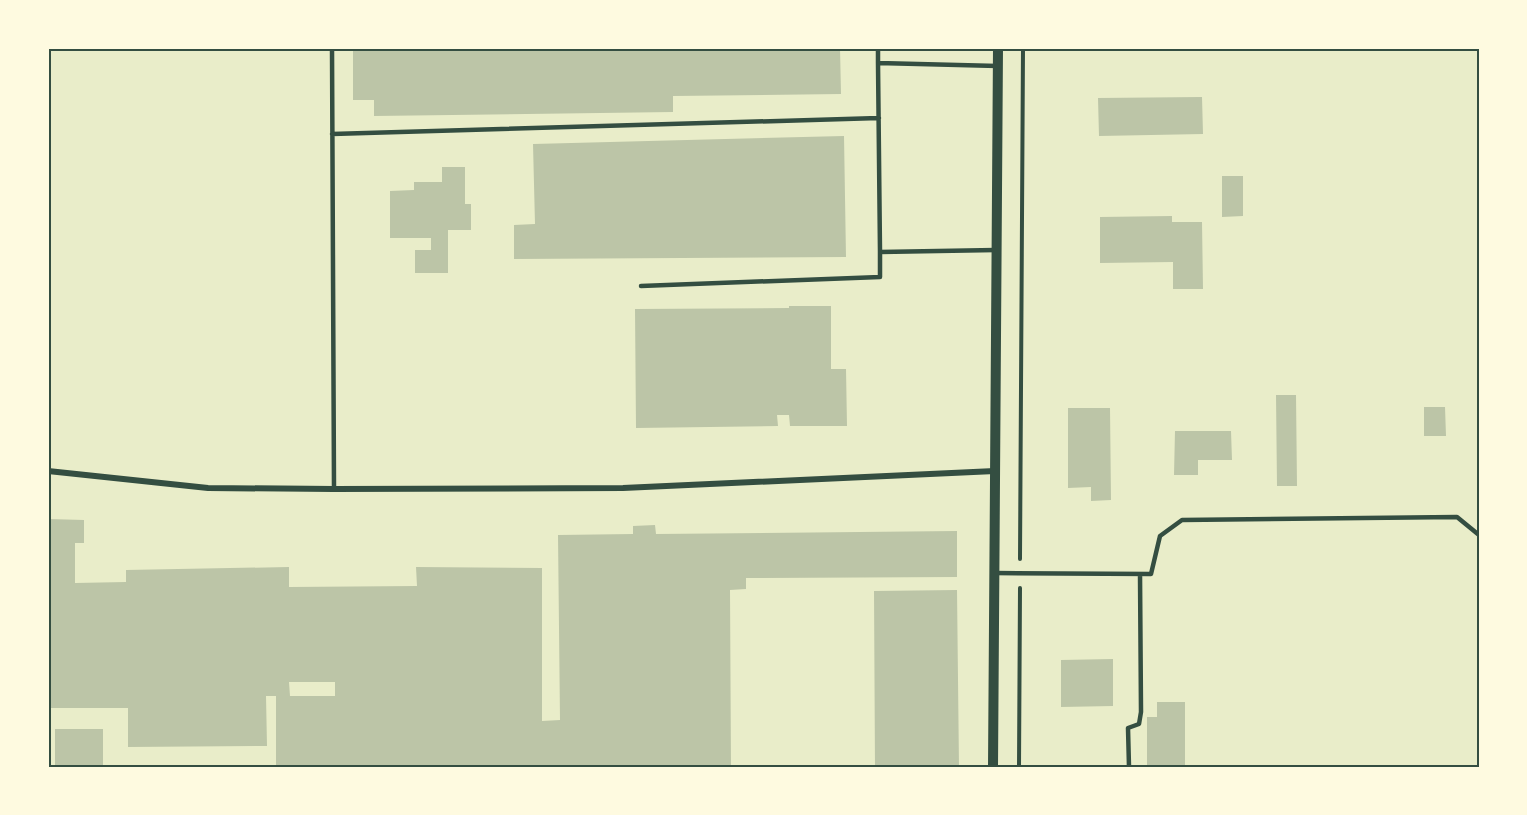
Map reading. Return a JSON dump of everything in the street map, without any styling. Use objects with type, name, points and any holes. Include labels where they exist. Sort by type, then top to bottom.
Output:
[{"type":"street","points":[[993,767],[998,48]]},
{"type":"street","points":[[48,471],[208,488],[334,489],[623,488],[994,471]]},
{"type":"lane","points":[[332,48],[334,489]]},
{"type":"lane","points":[[640,286],[880,277],[878,48]]},
{"type":"lane","points":[[878,63],[998,66]]},
{"type":"lane","points":[[332,134],[879,118]]},
{"type":"lane","points":[[880,252],[996,250]]},
{"type":"lane","points":[[994,573],[1151,574],[1160,536],[1182,519],[1457,517],[1479,535]]},
{"type":"lane","points":[[1129,767],[1128,728],[1139,724],[1141,712],[1140,574]]},
{"type":"path","points":[[1019,767],[1023,48]]},
{"type":"building","points":[[353,48],[840,48],[841,94],[673,96],[673,112],[374,116],[374,100],[353,100]]},
{"type":"building","points":[[1202,97],[1203,134],[1099,136],[1098,98]]},
{"type":"building","points":[[844,136],[846,257],[514,259],[514,225],[535,224],[533,144]]},
{"type":"building","points":[[442,167],[465,167],[465,204],[471,204],[471,230],[448,230],[448,273],[415,273],[415,250],[431,250],[431,238],[390,238],[390,191],[414,190],[414,182],[442,182]]},
{"type":"building","points":[[1222,176],[1243,176],[1243,216],[1222,217]]},
{"type":"building","points":[[1172,216],[1172,222],[1202,222],[1203,289],[1173,289],[1173,262],[1100,263],[1100,217]]},
{"type":"building","points":[[789,306],[831,306],[831,369],[846,369],[847,426],[790,426],[789,415],[777,415],[778,426],[636,428],[635,309],[789,308]]},
{"type":"building","points":[[1276,395],[1296,395],[1297,486],[1277,486]]},
{"type":"building","points":[[1424,407],[1445,407],[1446,436],[1424,436]]},
{"type":"building","points":[[1068,408],[1110,408],[1111,500],[1091,501],[1091,487],[1068,488]]},
{"type":"building","points":[[1175,431],[1231,431],[1232,460],[1198,460],[1198,475],[1174,475]]},
{"type":"building","points":[[48,519],[84,520],[84,543],[75,543],[75,583],[126,582],[126,570],[289,567],[289,587],[417,586],[416,567],[542,568],[542,721],[560,720],[558,535],[633,534],[633,526],[655,525],[656,534],[957,531],[957,577],[746,578],[746,589],[730,590],[731,767],[276,767],[276,696],[266,696],[267,746],[128,747],[128,708],[48,708]],"holes":[[[289,682],[335,682],[335,696],[290,696]]]},
{"type":"building","points":[[957,590],[959,767],[875,767],[874,591]]},
{"type":"building","points":[[1113,659],[1113,706],[1061,707],[1061,660]]},
{"type":"building","points":[[1157,702],[1185,702],[1185,767],[1147,767],[1147,717],[1157,717]]},
{"type":"building","points":[[55,729],[103,729],[103,767],[55,767]]}]
